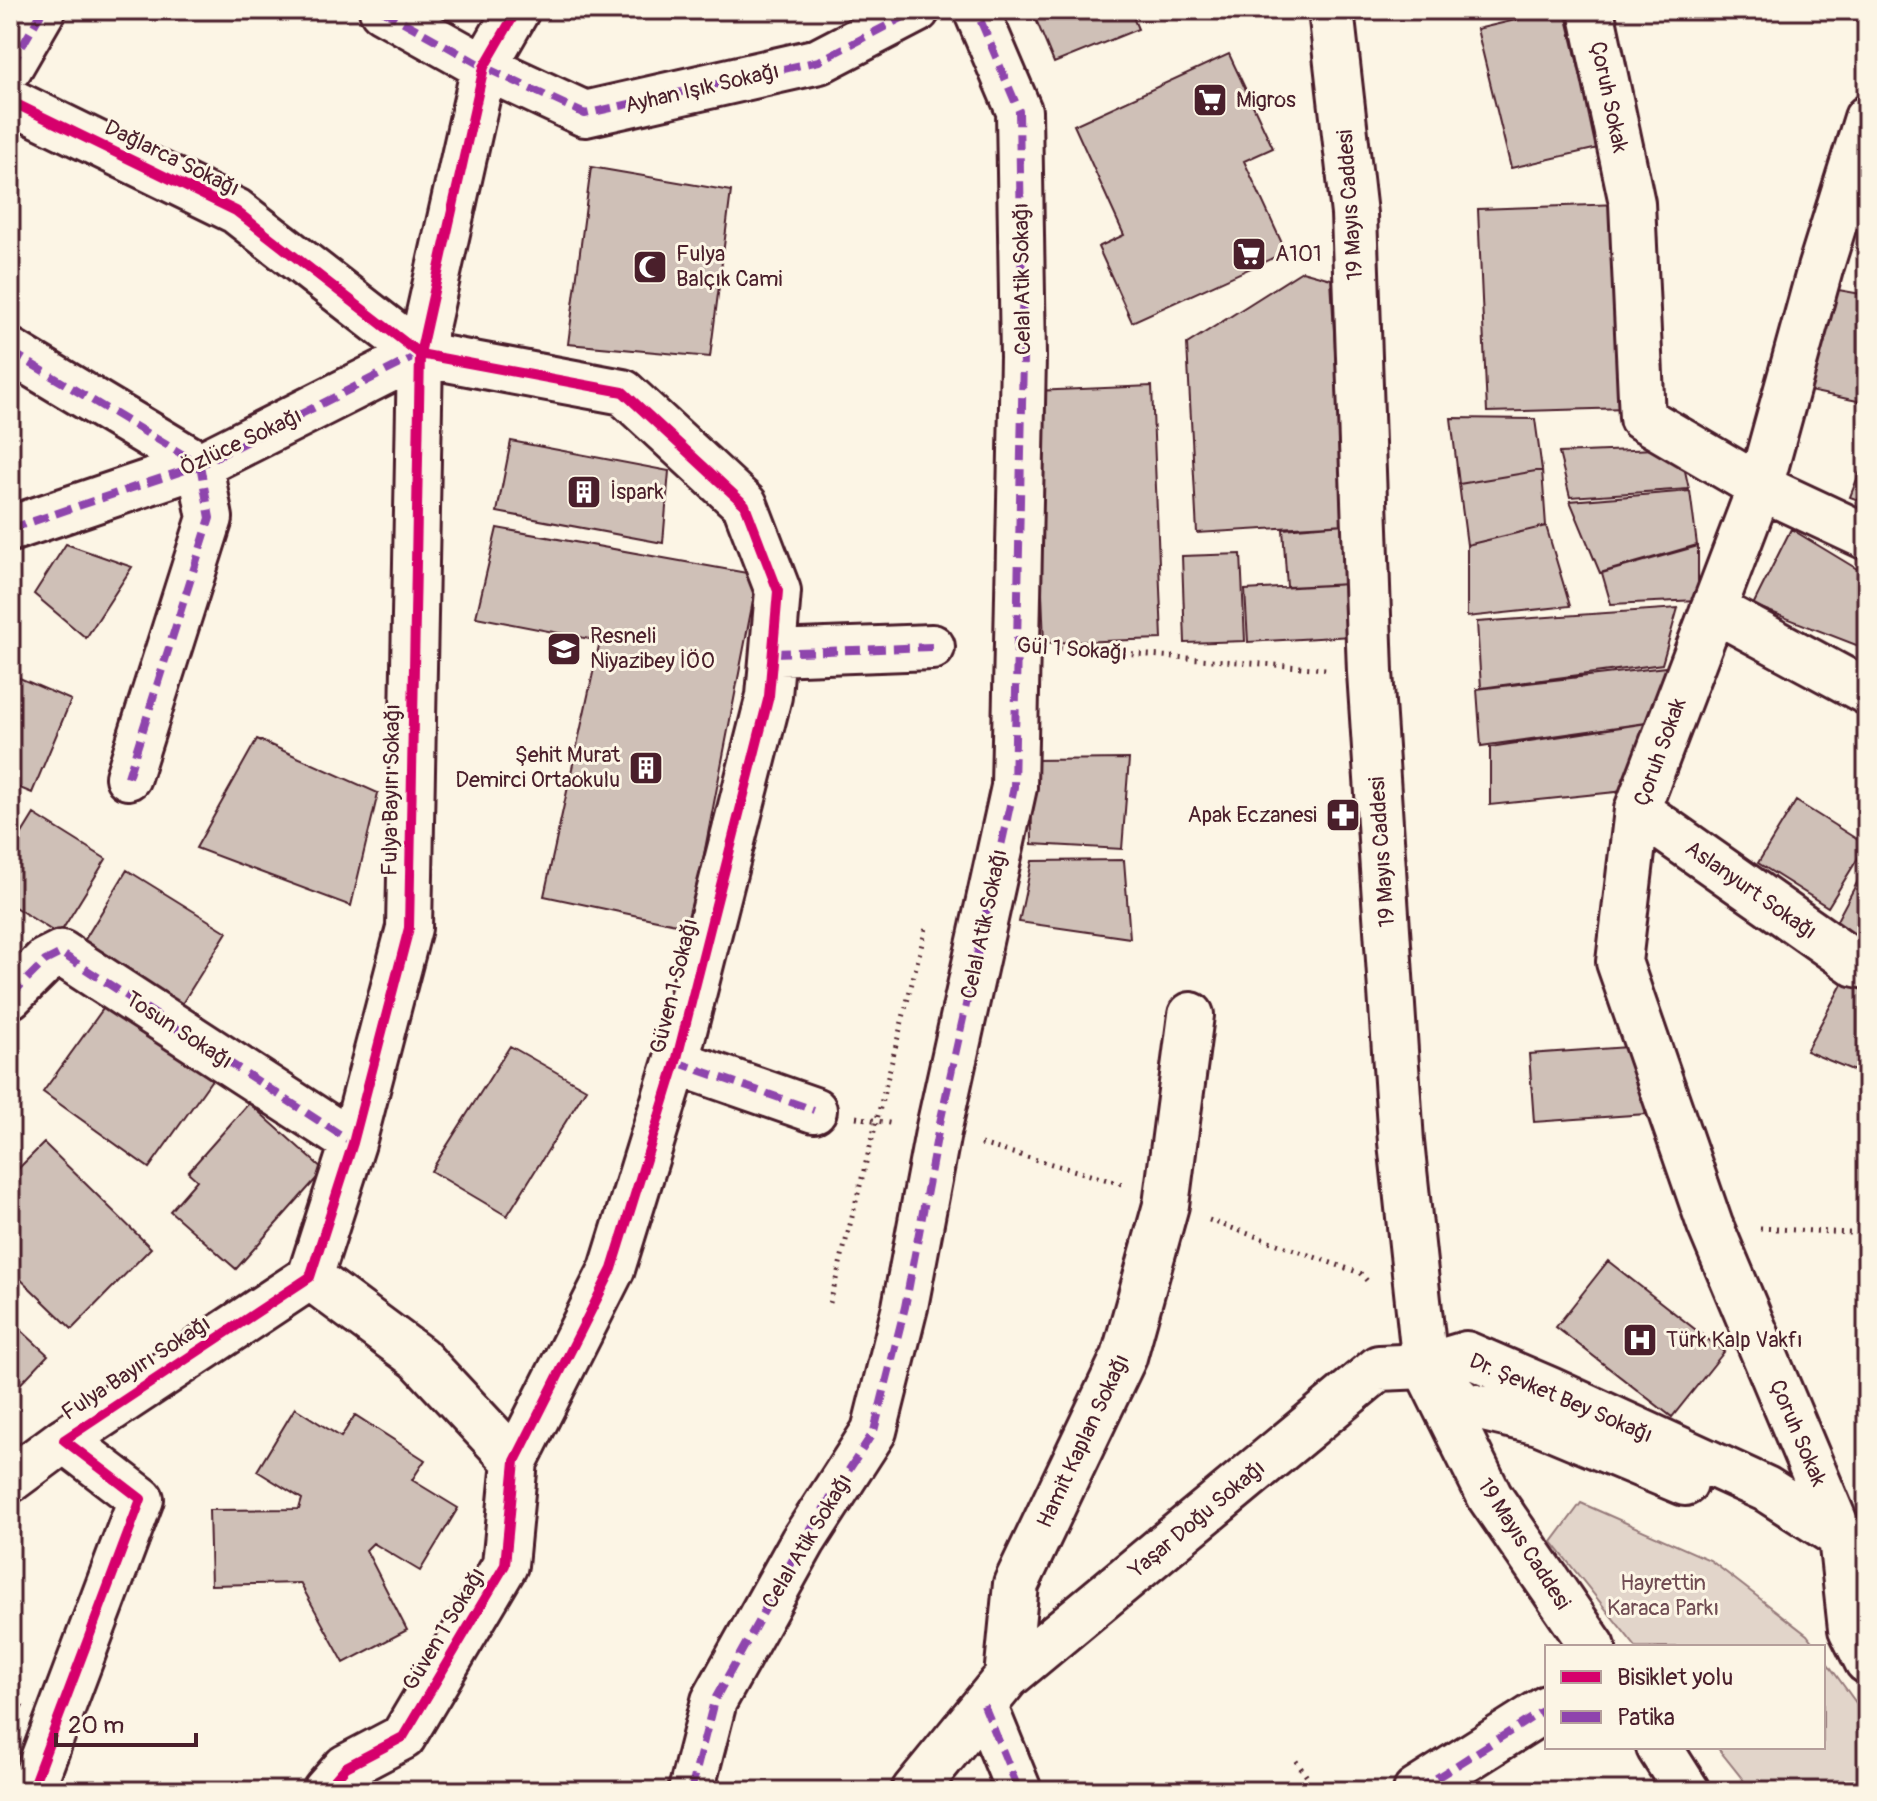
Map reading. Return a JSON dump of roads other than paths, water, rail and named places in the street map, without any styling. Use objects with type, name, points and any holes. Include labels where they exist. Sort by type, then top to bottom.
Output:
[{"type":"street","points":[[10,67],[43,10]]},
{"type":"street","name":"Ayhan Işık Sokağı","points":[[382,10],[484,67],[585,114],[819,61],[917,10]]},
{"type":"street","name":"Fulya Bayırı Sokağı","points":[[10,1480],[64,1440],[310,1277],[353,1143],[409,928],[420,354],[484,67],[517,10]]},
{"type":"street","name":"Celal Atik Sokağı","points":[[691,1791],[714,1701],[803,1541],[874,1431],[905,1307],[938,1132],[1014,787],[1023,357],[1019,111],[976,10]]},
{"type":"street","name":"19 Mayıs Caddesi","points":[[1331,10],[1354,214],[1370,672],[1401,1142],[1425,1366],[1490,1497],[1592,1645]]},
{"type":"street","name":"Çoruh Sokak","points":[[1591,10],[1632,203],[1642,418],[1760,487],[1637,810],[1619,962],[1710,1225],[1854,1537],[1851,1629],[1867,1661]]},
{"type":"street","name":"Dağlarca Sokağı","points":[[10,101],[236,211],[420,354]]},
{"type":"street","points":[[1867,118],[1820,269],[1760,487],[1867,537]]},
{"type":"street","points":[[10,351],[200,465],[210,518],[128,777]]},
{"type":"street","name":"Özlüce Sokağı","points":[[10,529],[200,465],[420,354]]},
{"type":"street","name":"Güven 1 Sokağı","points":[[347,1783],[403,1737],[505,1565],[515,1461],[612,1269],[676,1062],[769,696],[778,591],[745,505],[623,392],[420,354]]},
{"type":"street","points":[[1713,609],[1867,692]]},
{"type":"street","points":[[773,653],[932,647]]},
{"type":"street","name":"Aslanyurt Sokağı","points":[[1637,810],[1856,964],[1867,966]]},
{"type":"street","name":"Tosun Sokağı","points":[[10,996],[45,961],[61,953],[353,1143]]},
{"type":"street","name":"Hamit Kaplan Sokağı","points":[[996,1691],[1016,1584],[1124,1357],[1166,1205],[1191,1015]]},
{"type":"street","points":[[676,1062],[814,1110]]},
{"type":"street","points":[[310,1277],[419,1358],[515,1461]]},
{"type":"street","name":"Dr. Şevket Bey Sokağı","points":[[1425,1366],[1463,1404],[1539,1422],[1750,1510],[1854,1537]]},
{"type":"street","name":"Yaşar Doğu Sokağı","points":[[914,1791],[996,1691],[1379,1368],[1425,1366]]},
{"type":"street","points":[[31,1791],[141,1499],[64,1440]]},
{"type":"street","points":[[996,1691],[1019,1791]]},
{"type":"street","points":[[1416,1791],[1545,1709]]},
{"type":"street","points":[[1660,1749],[1687,1791]]},
{"type":"place","name":"Migros","points":[[1210,100]]},
{"type":"place","name":"A101","points":[[1249,254]]},
{"type":"place","name":"Fulya Balçık Cami","points":[[650,267]]},
{"type":"place","name":"İspark","points":[[584,492]]},
{"type":"place","name":"Resneli Niyazibey İÖO","points":[[564,649]]},
{"type":"place","name":"Şehit Murat Demirci Ortaokulu","points":[[646,768]]},
{"type":"place","name":"Apak Eczanesi","points":[[1343,815]]},
{"type":"place","name":"Türk Kalp Vakfı","points":[[1640,1340]]},
{"type":"park label","name":"Hayrettin Karaca Parkı","points":[[1663,1596]]}]
